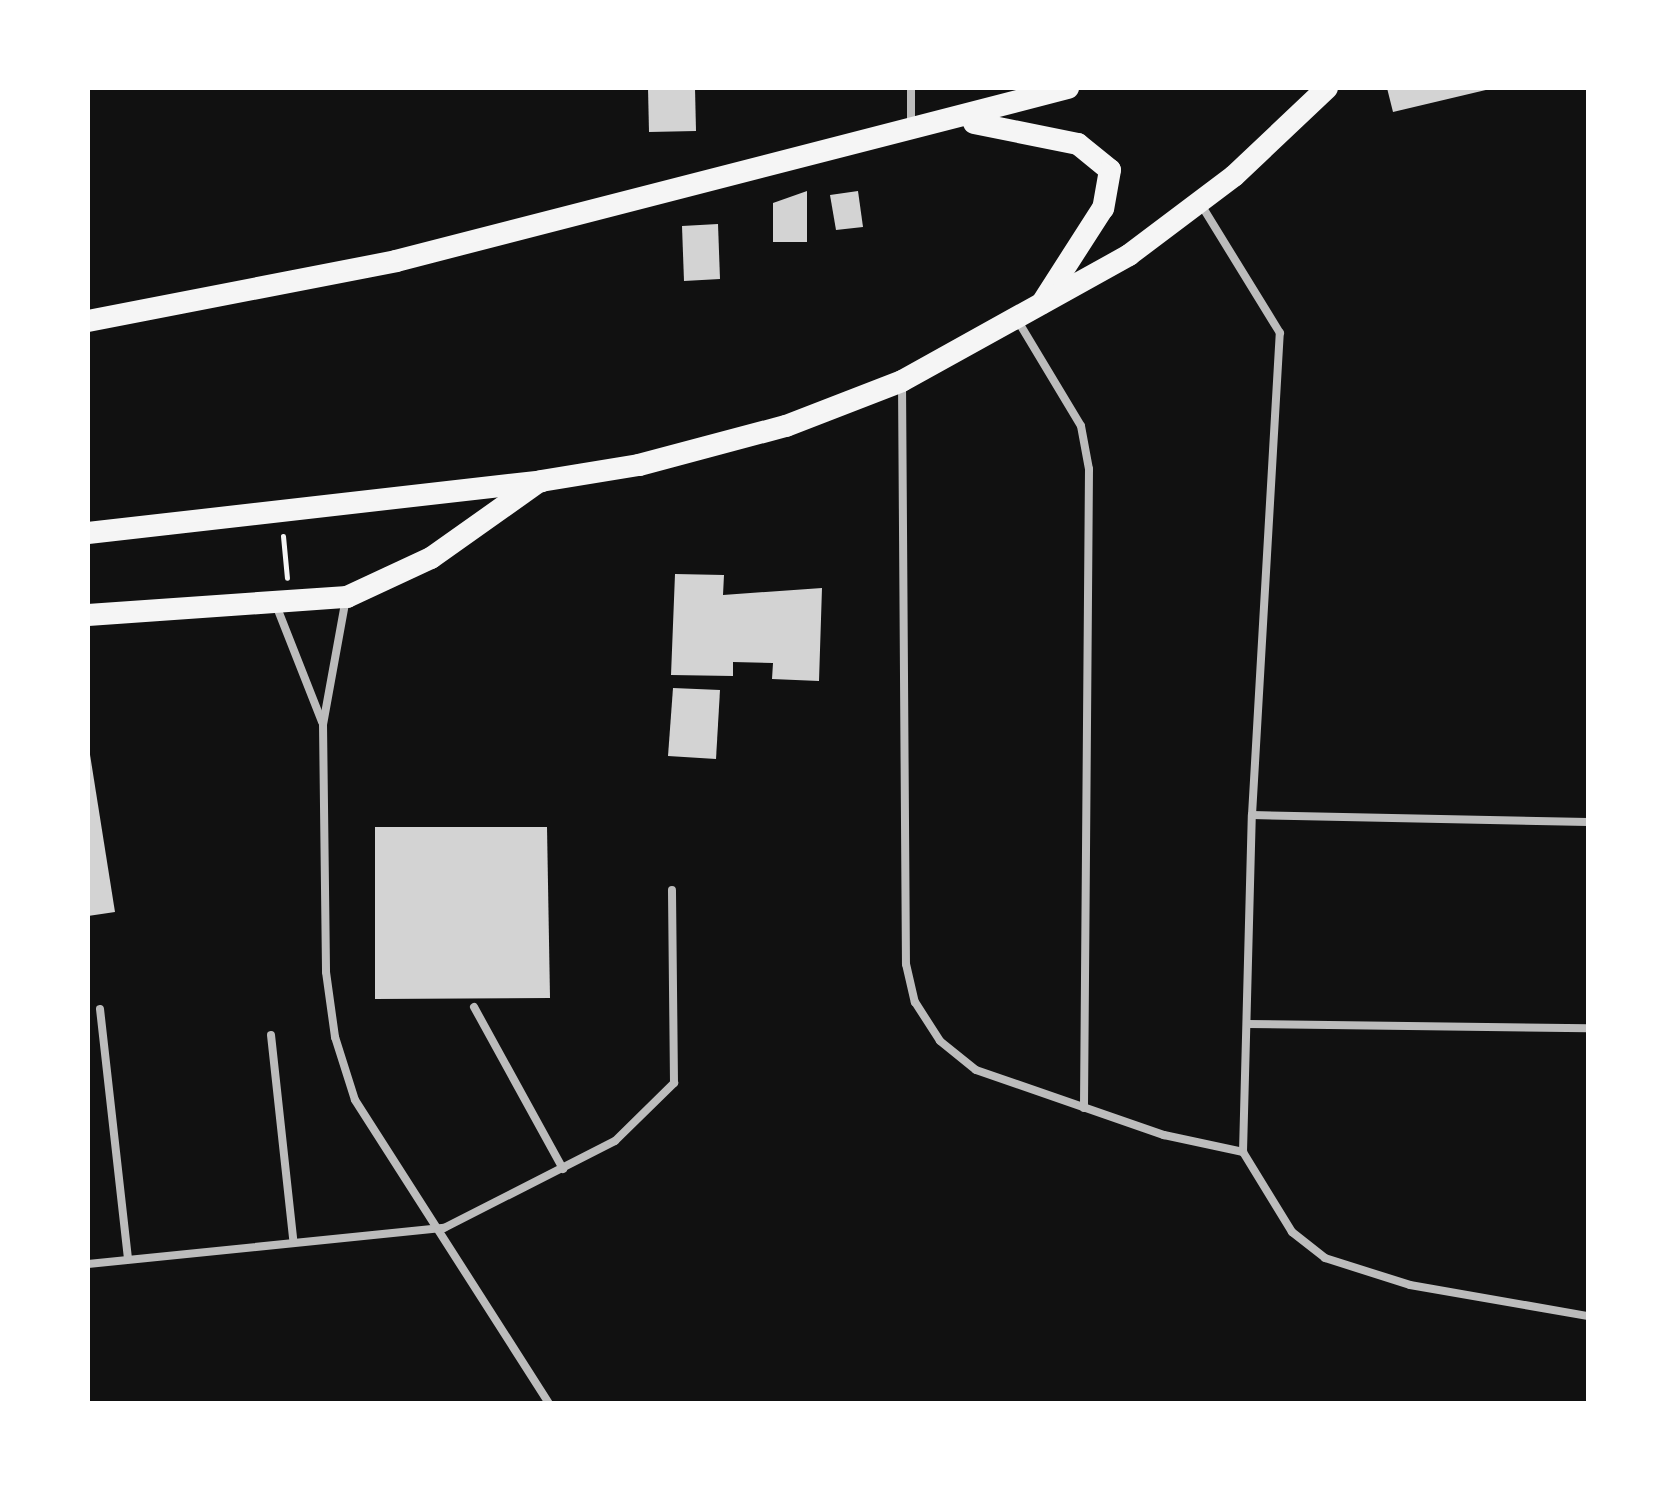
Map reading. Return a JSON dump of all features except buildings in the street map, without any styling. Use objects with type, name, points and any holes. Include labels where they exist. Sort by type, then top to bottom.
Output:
[{"type":"highway","points":[[88,321],[396,261],[911,134],[1068,88]]},
{"type":"highway","points":[[88,533],[541,481],[707,449],[902,381],[1028,316],[1199,202],[1327,88]]},
{"type":"highway","points":[[955,122],[1031,129],[1094,152],[1110,170],[1103,208],[1028,316]]},
{"type":"highway","points":[[88,615],[282,597],[347,597],[431,558],[541,481]]},
{"type":"street","points":[[911,88],[911,134]]},
{"type":"street","points":[[1199,202],[1280,333],[1252,815],[1243,1152],[1292,1232],[1325,1258],[1410,1285],[1588,1316]]},
{"type":"street","points":[[1028,316],[1081,426],[1089,469],[1084,1108]]},
{"type":"street","points":[[902,381],[906,964],[915,1002],[940,1041],[976,1070],[1084,1108],[1243,1152]]},
{"type":"street","points":[[282,597],[323,724]]},
{"type":"street","points":[[347,597],[323,724],[326,972],[335,1037],[355,1100],[444,1228],[549,1403]]},
{"type":"street","points":[[1252,815],[1588,822]]},
{"type":"street","points":[[88,1264],[293,1239],[444,1228],[563,1169],[640,1122],[674,1083],[672,890]]},
{"type":"street","points":[[474,1007],[563,1169]]},
{"type":"street","points":[[100,1009],[128,1258]]},
{"type":"street","points":[[1247,1024],[1588,1028]]},
{"type":"street","points":[[271,1035],[293,1239]]},
{"type":"path","points":[[282,528],[282,597]]}]
